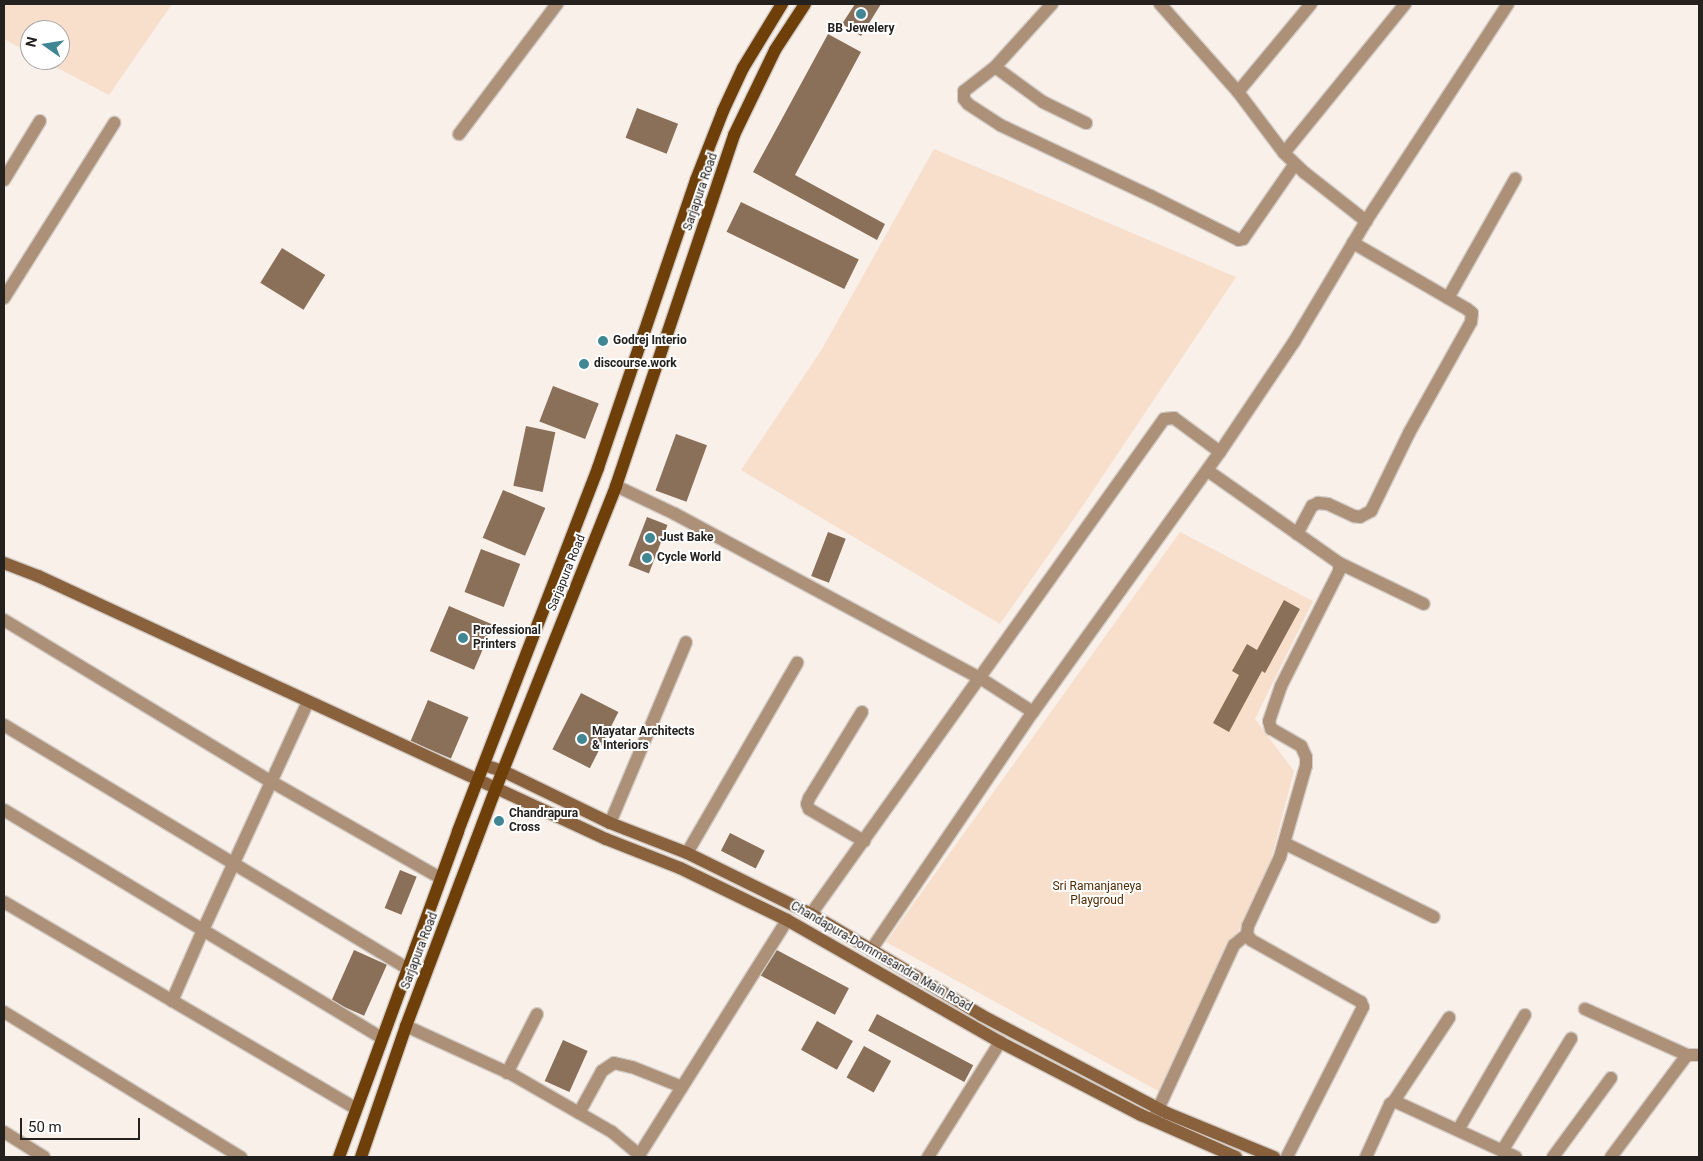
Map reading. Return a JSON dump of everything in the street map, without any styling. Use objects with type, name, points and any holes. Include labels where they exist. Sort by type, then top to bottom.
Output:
[{"type":"main road","name":"Sarjapura Road","points":[[339,1157],[355,1108],[440,878],[598,468],[696,180],[722,111],[743,68],[782,4]]},
{"type":"main road","name":"Sarjapura Road","points":[[361,1157],[406,1026],[496,788],[616,486],[734,135],[775,50],[805,4]]},
{"type":"main road","name":"Chandapura-Dommasandra Main Road","points":[[4,563],[38,576],[606,839],[680,868],[788,920],[1000,1042],[1155,1114],[1274,1157]]},
{"type":"main road","name":"Chandapura-Dommasandra Main Road","points":[[484,765],[503,771],[610,823],[687,853],[811,914],[981,1015],[1155,1114],[1236,1157]]},
{"type":"street","points":[[459,134],[557,4]]},
{"type":"street","points":[[1052,4],[995,67],[964,91],[964,99],[968,104],[1000,125],[1151,196],[1235,240],[1243,239],[1295,164]]},
{"type":"street","points":[[1160,4],[1238,92],[1284,154],[1366,221]]},
{"type":"street","points":[[1238,92],[1311,4]]},
{"type":"street","points":[[1284,154],[1405,4]]},
{"type":"street","points":[[871,950],[1033,712],[1208,470],[1294,342],[1366,221],[1508,4]]},
{"type":"street","points":[[995,67],[1043,102],[1086,123]]},
{"type":"street","points":[[4,180],[40,121]]},
{"type":"street","points":[[4,298],[114,123]]},
{"type":"street","points":[[1448,298],[1516,179]]},
{"type":"street","points":[[1298,534],[1312,506],[1318,503],[1328,504],[1360,517],[1371,511],[1409,433],[1471,322],[1472,313],[1353,243]]},
{"type":"street","points":[[811,914],[1164,418],[1174,418],[1220,452]]},
{"type":"street","points":[[1208,470],[1339,563],[1424,604]]},
{"type":"street","points":[[616,486],[675,514],[980,678],[1033,712]]},
{"type":"street","points":[[1287,1157],[1362,1013],[1363,1007],[1361,1002],[1251,940],[1247,934],[1248,926],[1280,857],[1306,766],[1306,757],[1301,746],[1271,729],[1269,722],[1281,686],[1337,578],[1339,563]]},
{"type":"street","points":[[4,620],[272,782],[440,878]]},
{"type":"street","points":[[610,823],[686,642]]},
{"type":"street","points":[[687,853],[797,663]]},
{"type":"street","points":[[172,1001],[202,930],[308,702]]},
{"type":"street","points":[[862,712],[807,804],[809,809],[864,841]]},
{"type":"street","points":[[4,725],[407,968]]},
{"type":"street","points":[[4,810],[382,1038]]},
{"type":"street","points":[[1284,843],[1434,917]]},
{"type":"street","points":[[4,902],[355,1108]]},
{"type":"street","points":[[406,1026],[507,1073],[579,1113],[612,1132],[639,1156],[788,920]]},
{"type":"street","points":[[1155,1114],[1234,945],[1247,934]]},
{"type":"street","points":[[1585,1009],[1693,1055],[1611,1157]]},
{"type":"street","points":[[4,1012],[241,1157]]},
{"type":"street","points":[[507,1073],[537,1014]]},
{"type":"street","points":[[1458,1130],[1525,1015]]},
{"type":"street","points":[[1366,1157],[1390,1104],[1394,1101],[1450,1018]]},
{"type":"street","points":[[1502,1151],[1571,1039]]},
{"type":"street","points":[[928,1157],[1000,1042]]},
{"type":"street","points":[[579,1113],[602,1071],[614,1063],[632,1067],[682,1087]]},
{"type":"street","points":[[1553,1157],[1611,1078]]},
{"type":"street","points":[[1394,1101],[1516,1157]]},
{"type":"street","points":[[4,1132],[44,1157]]},
{"type":"green space","points":[[4,4],[172,4],[109,95],[61,70],[70,70],[70,20],[20,20],[20,48],[4,39]]},
{"type":"green space","points":[[934,149],[1236,277],[1082,507],[1000,624],[741,470],[822,349]]},
{"type":"green space","name":"Sri Ramanjaneya Playgroud","points":[[1180,532],[1313,601],[1255,719],[1294,771],[1269,868],[1160,1092],[886,942]]},
{"type":"building","name":"BB Jewelery","points":[[855,4],[881,4],[861,36],[842,24]]},
{"type":"building","points":[[828,34],[861,52],[795,175],[885,224],[877,240],[753,172]]},
{"type":"building","points":[[637,108],[678,124],[667,154],[626,138]]},
{"type":"building","points":[[741,202],[859,259],[844,289],[727,232]]},
{"type":"building","points":[[282,248],[325,275],[304,310],[260,283]]},
{"type":"building","points":[[553,386],[599,404],[585,439],[539,421]]},
{"type":"building","points":[[526,426],[555,432],[543,492],[513,486]]},
{"type":"building","points":[[676,434],[707,445],[686,502],[655,490]]},
{"type":"building","points":[[503,490],[545,508],[525,556],[483,538]]},
{"type":"building","points":[[647,517],[668,525],[649,573],[628,566]]},
{"type":"building","points":[[828,532],[846,539],[829,583],[811,576]]},
{"type":"building","points":[[481,549],[520,564],[504,607],[465,592]]},
{"type":"building","points":[[1284,600],[1300,609],[1265,673],[1262,671],[1229,732],[1213,723],[1239,675],[1232,671],[1247,644],[1257,650]]},
{"type":"building","name":"Professional Printers","points":[[449,606],[493,625],[474,670],[430,651]]},
{"type":"building","name":"Mayatar Architects & Interiors","points":[[581,693],[618,712],[590,768],[552,749]]},
{"type":"building","points":[[428,700],[469,717],[451,759],[410,741]]},
{"type":"building","points":[[730,833],[765,851],[756,869],[721,851]]},
{"type":"building","points":[[400,870],[417,877],[401,915],[385,908]]},
{"type":"building","points":[[773,948],[849,988],[835,1015],[759,974]]},
{"type":"building","points":[[354,950],[387,965],[364,1016],[331,1001]]},
{"type":"building","points":[[877,1014],[973,1065],[964,1082],[868,1031]]},
{"type":"building","points":[[817,1021],[853,1041],[837,1070],[801,1050]]},
{"type":"building","points":[[563,1040],[588,1051],[569,1092],[545,1081]]},
{"type":"building","points":[[864,1046],[891,1061],[874,1093],[847,1077]]},
{"type":"place","name":"BB Jewelery","points":[[861,14]]},
{"type":"place","name":"Godrej Interio","points":[[603,341]]},
{"type":"place","name":"discourse.work","points":[[584,364]]},
{"type":"place","name":"Just Bake","points":[[650,538]]},
{"type":"place","name":"Cycle World","points":[[647,558]]},
{"type":"place","name":"Professional Printers","points":[[463,638]]},
{"type":"place","name":"Mayatar Architects & Interiors","points":[[582,739]]},
{"type":"place","name":"Chandrapura Cross","points":[[499,821]]}]
